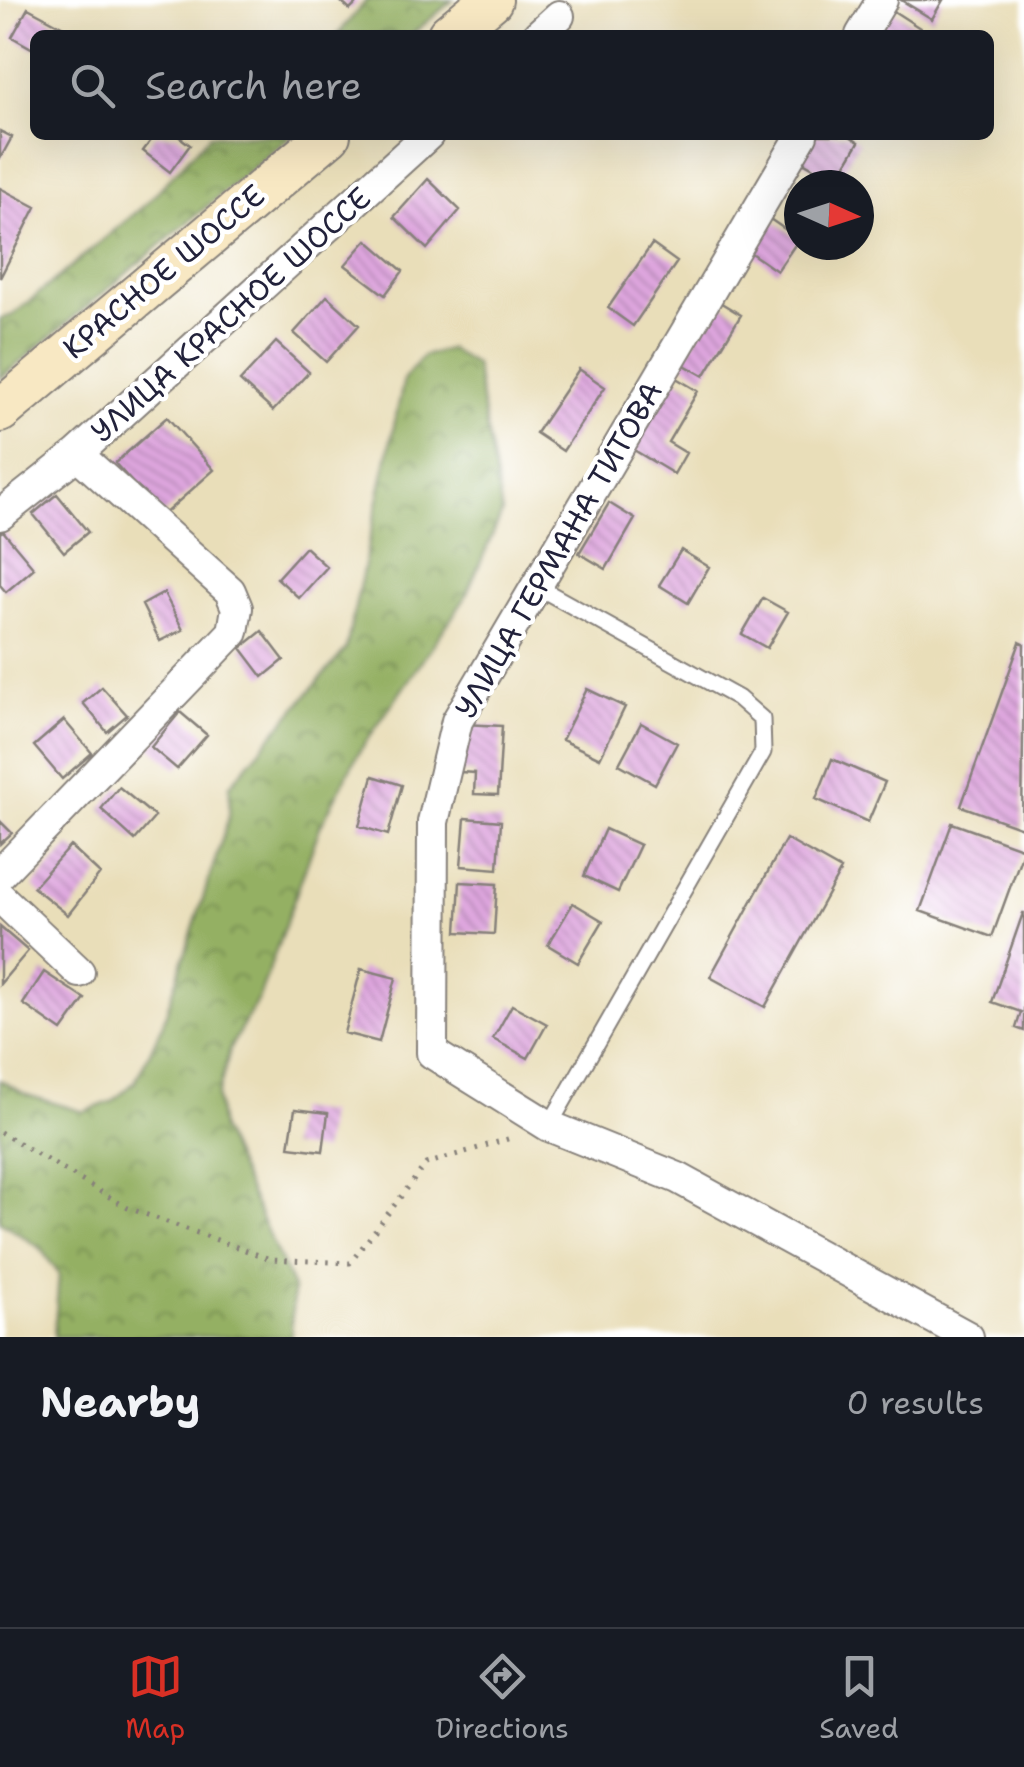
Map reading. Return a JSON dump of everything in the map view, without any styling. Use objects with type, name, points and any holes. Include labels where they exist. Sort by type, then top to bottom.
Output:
[{"type":"main road","points":[[455,30],[491,0]]},
{"type":"main road","name":"КРАСНОЕ ШОССЕ","points":[[0,412],[323,140]]},
{"type":"street","points":[[864,30],[882,0]]},
{"type":"street","name":"УЛИЦА КРАСНОЕ ШОССЕ","points":[[0,515],[78,454],[423,140]]},
{"type":"street","name":"УЛИЦА ГЕРМАНА ТИТОВА","points":[[799,140],[458,721],[434,822],[432,1053],[549,1126],[678,1178],[968,1337]]},
{"type":"street","name":"УЛИЦА КРАСНОЕ ШОССЕ","points":[[0,874],[234,632],[237,608],[230,591],[78,454]]},
{"type":"street","points":[[0,898],[79,972]]},
{"type":"lane","points":[[536,586],[738,698],[762,719],[763,752],[549,1126]]},
{"type":"path","points":[[0,1132],[128,1208],[270,1259],[350,1263],[426,1164],[549,1126]]},
{"type":"green space","points":[[367,0],[453,0],[417,30],[341,30]]},
{"type":"green space","points":[[205,140],[286,140],[0,379],[0,319],[13,315],[145,205]]},
{"type":"green space","points":[[449,349],[475,365],[502,513],[464,600],[359,752],[320,827],[259,998],[231,1046],[217,1098],[221,1130],[293,1288],[291,1337],[54,1337],[59,1274],[40,1248],[0,1221],[0,1080],[27,1095],[84,1112],[113,1101],[135,1082],[161,1029],[229,817],[230,785],[346,649],[404,379],[423,356]]},
{"type":"building","points":[[339,0],[360,0],[350,10]]},
{"type":"building","points":[[901,0],[943,0],[932,19]]},
{"type":"building","points":[[28,8],[69,30],[30,30],[30,47],[12,37]]},
{"type":"building","points":[[892,10],[923,30],[879,30]]},
{"type":"building","points":[[0,131],[12,137],[0,159]]},
{"type":"building","points":[[151,140],[184,140],[190,145],[170,172],[143,151]]},
{"type":"building","points":[[810,140],[859,142],[842,170],[817,170],[798,159]]},
{"type":"building","points":[[428,179],[460,210],[427,249],[394,217]]},
{"type":"building","points":[[0,188],[36,207],[0,278]]},
{"type":"building","points":[[767,217],[784,229],[785,260],[777,271],[745,249]]},
{"type":"building","points":[[367,240],[403,271],[385,295],[345,265]]},
{"type":"building","points":[[652,244],[677,262],[633,326],[608,308]]},
{"type":"building","points":[[327,296],[359,325],[326,362],[294,333]]},
{"type":"building","points":[[718,301],[741,315],[704,376],[681,363]]},
{"type":"building","points":[[276,342],[309,372],[273,411],[240,381]]},
{"type":"building","points":[[579,369],[605,387],[563,451],[536,433]]},
{"type":"building","points":[[671,375],[698,391],[668,442],[686,453],[674,474],[629,447]]},
{"type":"building","points":[[167,417],[214,470],[162,516],[115,463]]},
{"type":"building","points":[[57,494],[88,532],[64,552],[33,514]]},
{"type":"building","points":[[609,503],[635,519],[606,569],[579,553]]},
{"type":"building","points":[[3,531],[34,568],[6,592],[0,585]]},
{"type":"building","points":[[305,547],[327,567],[299,598],[277,578]]},
{"type":"building","points":[[681,550],[709,567],[688,603],[659,585]]},
{"type":"building","points":[[164,593],[183,630],[160,641],[142,605]]},
{"type":"building","points":[[763,598],[788,612],[767,648],[742,634]]},
{"type":"building","points":[[262,631],[284,660],[263,677],[241,648]]},
{"type":"building","points":[[1020,642],[1024,644],[1022,828],[961,806]]},
{"type":"building","points":[[102,687],[127,715],[107,732],[83,703]]},
{"type":"building","points":[[587,689],[625,707],[600,758],[562,740]]},
{"type":"building","points":[[180,712],[207,735],[177,769],[151,747]]},
{"type":"building","points":[[64,720],[92,753],[62,779],[34,746]]},
{"type":"building","points":[[641,723],[677,743],[655,784],[619,764]]},
{"type":"building","points":[[463,724],[502,726],[498,795],[474,794],[475,773],[460,772]]},
{"type":"building","points":[[832,759],[885,782],[868,822],[816,799]]},
{"type":"building","points":[[373,776],[402,785],[388,835],[359,826]]},
{"type":"building","points":[[119,787],[155,817],[135,840],[101,809]]},
{"type":"building","points":[[465,818],[501,821],[498,869],[461,866]]},
{"type":"building","points":[[0,821],[12,833],[0,844]]},
{"type":"building","points":[[952,823],[1024,849],[992,937],[920,911]]},
{"type":"building","points":[[605,829],[640,845],[618,892],[584,876]]},
{"type":"building","points":[[786,839],[841,870],[765,1007],[710,977]]},
{"type":"building","points":[[70,846],[100,874],[68,915],[33,887]]},
{"type":"building","points":[[460,882],[497,884],[494,934],[457,932]]},
{"type":"building","points":[[573,903],[603,921],[578,963],[548,945]]},
{"type":"building","points":[[1023,913],[1024,1031],[1016,1028],[1021,1012],[992,1002]]},
{"type":"building","points":[[0,927],[28,951],[0,984]]},
{"type":"building","points":[[361,969],[396,978],[379,1042],[344,1033]]},
{"type":"building","points":[[44,972],[85,999],[62,1031],[23,1004]]},
{"type":"building","points":[[512,1005],[547,1024],[528,1058],[493,1039]]},
{"type":"building","points":[[295,1109],[328,1113],[323,1151],[289,1147]]}]
